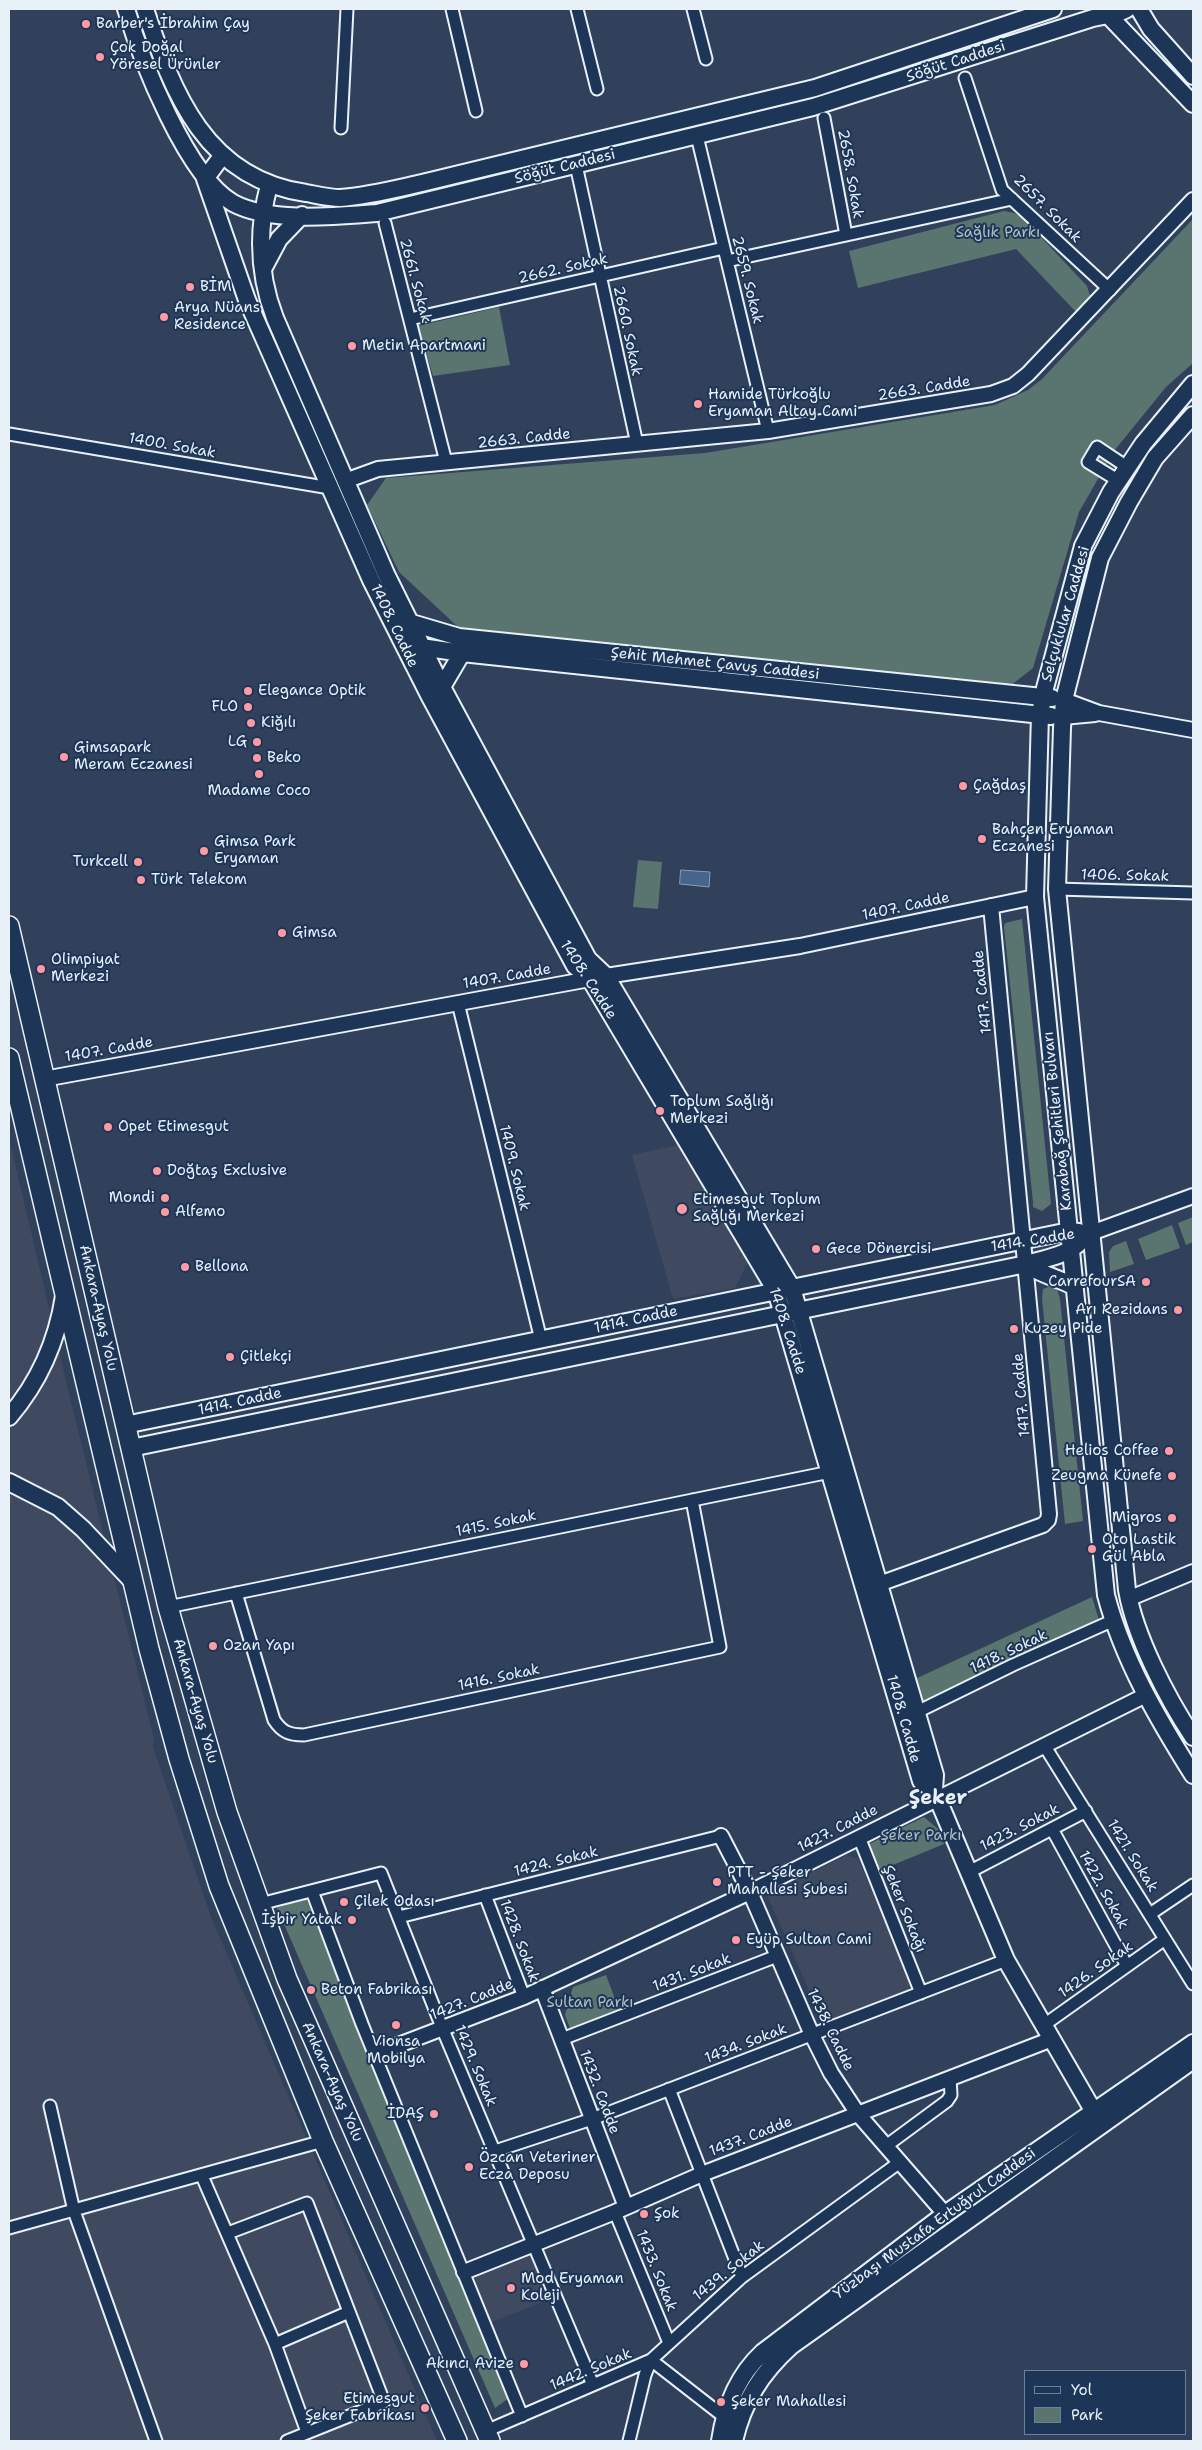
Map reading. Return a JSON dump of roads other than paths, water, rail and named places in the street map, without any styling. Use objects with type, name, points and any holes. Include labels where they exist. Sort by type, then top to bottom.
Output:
[{"type":"highway","name":"Ankara-Ayaş Yolu","points":[[9,926],[168,1606],[211,1759],[287,1979],[488,2436]]},
{"type":"highway","name":"Ankara-Ayaş Yolu","points":[[9,1058],[133,1582],[179,1759],[219,1886],[323,2141],[456,2441]]},
{"type":"main road","name":"Söğüt Caddesi","points":[[126,9],[142,55],[159,94],[205,179],[233,202],[262,212],[302,215],[377,213],[814,107],[1093,18],[1103,12],[1119,14],[1127,9]]},
{"type":"main road","name":"Söğüt Caddesi","points":[[145,9],[160,56],[178,93],[199,131],[222,156],[240,170],[269,185],[292,191],[338,198],[375,194],[815,88],[1053,9]]},
{"type":"main road","points":[[1139,9],[1150,29],[1193,76]]},
{"type":"main road","points":[[1103,12],[1193,104]]},
{"type":"main road","points":[[205,179],[222,156]]},
{"type":"main road","name":"1408. Cadde","points":[[205,179],[247,300],[330,488],[403,644],[575,966],[590,979],[784,1290]]},
{"type":"main road","name":"1408. Cadde","points":[[269,185],[262,212],[260,243],[269,304],[345,481],[410,623],[442,687],[588,959],[606,976],[784,1290],[879,1584],[935,1775],[935,1794],[1006,1960],[1094,2112]]},
{"type":"main road","points":[[263,269],[279,239],[302,215]]},
{"type":"main road","name":"Selçuklular Caddesi","points":[[1040,714],[1083,546],[1123,474],[1143,444],[1193,384]]},
{"type":"main road","name":"Selçuklular Caddesi","points":[[1063,717],[1064,700],[1100,558],[1129,502],[1155,458],[1193,415]]},
{"type":"main road","points":[[330,488],[345,481]]},
{"type":"main road","name":"Şehit Mehmet Çavuş Caddesi","points":[[390,616],[460,637],[1064,700]]},
{"type":"main road","name":"Şehit Mehmet Çavuş Caddesi","points":[[403,644],[462,653],[1063,717]]},
{"type":"main road","points":[[442,687],[462,653]]},
{"type":"main road","name":"Karabağ Şehitleri Bulvarı","points":[[1040,714],[1036,897],[1105,1584],[1114,1620],[1146,1694],[1193,1775]]},
{"type":"main road","name":"Karabağ Şehitleri Bulvarı","points":[[1063,717],[1057,889],[1128,1599],[1166,1692],[1193,1737]]},
{"type":"main road","name":"1414. Cadde","points":[[125,1425],[1069,1231],[1091,1233]]},
{"type":"main road","name":"1414. Cadde","points":[[131,1448],[1026,1264],[1071,1250],[1091,1233]]},
{"type":"main road","points":[[1026,1264],[1040,1274],[1063,1280],[1075,1287]]},
{"type":"main road","points":[[9,1417],[30,1390],[44,1363],[57,1329],[65,1294]]},
{"type":"main road","name":"1408. Cadde","points":[[791,1312],[830,1472],[921,1781],[935,1794]]},
{"type":"main road","points":[[9,1482],[58,1507],[83,1529],[133,1582]]},
{"type":"main road","name":"Yüzbaşı Mustafa Ertuğrul Caddesi","points":[[734,2441],[738,2422],[748,2399],[761,2377],[779,2356],[950,2221],[1094,2112],[1193,2043]]},
{"type":"main road","name":"Yüzbaşı Mustafa Ertuğrul Caddesi","points":[[720,2441],[723,2416],[744,2373],[763,2352],[950,2221],[1193,2060]]},
{"type":"street","points":[[341,128],[347,9]]},
{"type":"street","points":[[452,9],[476,111]]},
{"type":"street","points":[[577,9],[598,90]]},
{"type":"street","points":[[693,9],[706,59]]},
{"type":"street","name":"2657. Sokak","points":[[965,78],[1002,190],[1110,290]]},
{"type":"street","name":"2658. Sokak","points":[[824,118],[846,235]]},
{"type":"street","name":"2659. Sokak","points":[[697,136],[768,431]]},
{"type":"street","name":"2660. Sokak","points":[[576,165],[636,444]]},
{"type":"street","points":[[727,262],[1012,199]]},
{"type":"street","name":"2663. Cadde","points":[[345,481],[378,469],[768,431],[991,394],[1013,386],[1028,374],[1110,290],[1193,200]]},
{"type":"street","name":"2661. Sokak","points":[[385,223],[446,462]]},
{"type":"street","name":"2662. Sokak","points":[[410,319],[724,248]]},
{"type":"street","name":"1400. Sokak","points":[[9,434],[330,488]]},
{"type":"street","points":[[1064,700],[1098,713],[1193,730]]},
{"type":"street","points":[[1063,717],[1098,713]]},
{"type":"street","name":"1406. Sokak","points":[[1057,889],[1193,893]]},
{"type":"street","name":"1407. Cadde","points":[[44,1078],[606,976],[800,946],[1036,897]]},
{"type":"street","name":"1417. Cadde","points":[[879,1584],[1044,1524],[1048,1520],[1049,1514],[991,906]]},
{"type":"street","name":"1409. Sokak","points":[[458,1003],[541,1340]]},
{"type":"street","points":[[1091,1233],[1193,1196]]},
{"type":"street","name":"1415. Sokak","points":[[168,1606],[830,1472]]},
{"type":"street","name":"1416. Sokak","points":[[236,1593],[274,1720],[281,1731],[292,1735],[304,1734],[720,1647],[692,1500]]},
{"type":"street","points":[[1128,1599],[1193,1572]]},
{"type":"street","name":"1418. Sokak","points":[[917,1712],[1013,1665],[1114,1620]]},
{"type":"street","name":"1427. Cadde","points":[[375,2054],[443,2030],[524,1997],[750,1892],[859,1837],[935,1794],[1044,1745],[1146,1694]]},
{"type":"street","name":"1421. Sokak","points":[[1044,1745],[1193,1984]]},
{"type":"street","name":"1423. Sokak","points":[[969,1872],[1086,1811]]},
{"type":"street","name":"1422. Sokak","points":[[1052,1829],[1127,1966]]},
{"type":"street","name":"1438. Cadde","points":[[721,1836],[750,1892],[831,2073],[858,2114],[950,2221]]},
{"type":"street","name":"1424. Sokak","points":[[399,1917],[721,1836]]},
{"type":"street","name":"Şeker Sokağı","points":[[859,1837],[921,1993]]},
{"type":"street","name":"1429. Sokak","points":[[260,1904],[381,1873],[443,2030],[593,2385]]},
{"type":"street","points":[[1150,1914],[1193,1885]]},
{"type":"street","points":[[312,1891],[375,2054],[522,2416]]},
{"type":"street","name":"1428. Sokak","points":[[486,1895],[524,1997]]},
{"type":"street","name":"1426. Sokak","points":[[1048,2032],[1127,1966],[1165,1939]]},
{"type":"street","name":"1431. Sokak","points":[[562,2039],[777,1956]]},
{"type":"street","name":"1434. Sokak","points":[[494,2152],[592,2119],[1006,1960]]},
{"type":"street","name":"1432. Cadde","points":[[542,1988],[592,2119],[620,2209]]},
{"type":"street","name":"1437. Cadde","points":[[464,2272],[702,2174],[950,2078],[1048,2032]]},
{"type":"street","points":[[886,2146],[947,2101],[951,2095],[950,2078]]},
{"type":"street","points":[[669,2089],[742,2277]]},
{"type":"street","points":[[50,2106],[74,2211],[156,2441]]},
{"type":"street","points":[[9,2228],[323,2141]]},
{"type":"street","name":"1439. Sokak","points":[[629,2441],[645,2375],[651,2360],[742,2277],[900,2162]]},
{"type":"street","points":[[202,2176],[275,2344],[307,2432]]},
{"type":"street","points":[[228,2233],[307,2203],[384,2402],[287,2441]]},
{"type":"street","name":"1433. Sokak","points":[[620,2209],[669,2343]]},
{"type":"street","points":[[275,2344],[349,2312]]},
{"type":"street","name":"1442. Sokak","points":[[488,2436],[522,2416],[651,2360],[723,2416]]},
{"type":"water","points":[[681,870],[710,872],[709,887],[680,884]]},
{"type":"place","name":"Barber's İbrahim Çay","points":[[86,24]]},
{"type":"place","name":"Çok Doğal Yöresel Ürünler","points":[[100,57]]},
{"type":"place","name":"BİM","points":[[190,287]]},
{"type":"place","name":"Arya Nüans Residence","points":[[164,317]]},
{"type":"place","name":"Metin Apartmani","points":[[352,346]]},
{"type":"place","name":"Hamide Türkoğlu Eryaman Altay Cami","points":[[698,404]]},
{"type":"place","name":"Elegance Optik","points":[[248,691]]},
{"type":"place","name":"FLO","points":[[248,707]]},
{"type":"place","name":"Kiğılı","points":[[251,723]]},
{"type":"place","name":"LG","points":[[257,742]]},
{"type":"place","name":"Gimsapark Meram Eczanesi","points":[[64,757]]},
{"type":"place","name":"Beko","points":[[257,758]]},
{"type":"place","name":"Madame Coco","points":[[259,774]]},
{"type":"place","name":"Çağdaş","points":[[963,786]]},
{"type":"place","name":"Bahçen Eryaman Eczanesi","points":[[982,839]]},
{"type":"place","name":"Gimsa Park Eryaman","points":[[204,851]]},
{"type":"place","name":"Turkcell","points":[[138,862]]},
{"type":"place","name":"Türk Telekom","points":[[141,880]]},
{"type":"place","name":"Gimsa","points":[[282,933]]},
{"type":"place","name":"Olimpiyat Merkezi","points":[[41,969]]},
{"type":"place","name":"Toplum Sağlığı Merkezi","points":[[660,1111]]},
{"type":"place","name":"Opet Etimesgut","points":[[108,1127]]},
{"type":"place","name":"Doğtaş Exclusive","points":[[157,1171]]},
{"type":"place","name":"Mondi","points":[[165,1198]]},
{"type":"place","name":"Etimesgut Toplum Sağlığı Merkezi","points":[[682,1209]]},
{"type":"place","name":"Alfemo","points":[[165,1212]]},
{"type":"place","name":"Gece Dönercisi","points":[[816,1249]]},
{"type":"place","name":"Bellona","points":[[185,1267]]},
{"type":"place","name":"CarrefourSA","points":[[1146,1282]]},
{"type":"place","name":"Arı Rezidans","points":[[1178,1310]]},
{"type":"place","name":"Kuzey Pide","points":[[1014,1329]]},
{"type":"place","name":"Çitlekçi","points":[[230,1357]]},
{"type":"place","name":"Helios Coffee","points":[[1169,1451]]},
{"type":"place","name":"Zeugma Künefe","points":[[1172,1476]]},
{"type":"place","name":"Migros","points":[[1172,1518]]},
{"type":"place","name":"Oto Lastik Gül Abla","points":[[1092,1549]]},
{"type":"place","name":"Ozan Yapı","points":[[213,1646]]},
{"type":"place","name":"PTT - Şeker Mahallesi Şubesi","points":[[717,1882]]},
{"type":"place","name":"Çilek Odası","points":[[344,1902]]},
{"type":"place","name":"İşbir Yatak","points":[[352,1920]]},
{"type":"place","name":"Eyüp Sultan Cami","points":[[736,1940]]},
{"type":"place","name":"Beton Fabrikası","points":[[311,1990]]},
{"type":"place","name":"Vionsa Mobilya","points":[[396,2025]]},
{"type":"place","name":"İDAŞ","points":[[434,2114]]},
{"type":"place","name":"Özcan Veteriner Ecza Deposu","points":[[469,2167]]},
{"type":"place","name":"Şok","points":[[644,2214]]},
{"type":"place","name":"Mod Eryaman Koleji","points":[[511,2288]]},
{"type":"place","name":"Akıncı Avize","points":[[524,2364]]},
{"type":"place","name":"Şeker Mahallesi","points":[[721,2402]]},
{"type":"place","name":"Etimesgut Şeker Fabrikası","points":[[425,2408]]},
{"type":"district","name":"Şeker","points":[[938,1799]]},
{"type":"park label","name":"Sağlık Parkı","points":[[998,233]]},
{"type":"park label","name":"Şeker Parkı","points":[[921,1836]]},
{"type":"park label","name":"Sultan Parkı","points":[[590,2003]]}]
